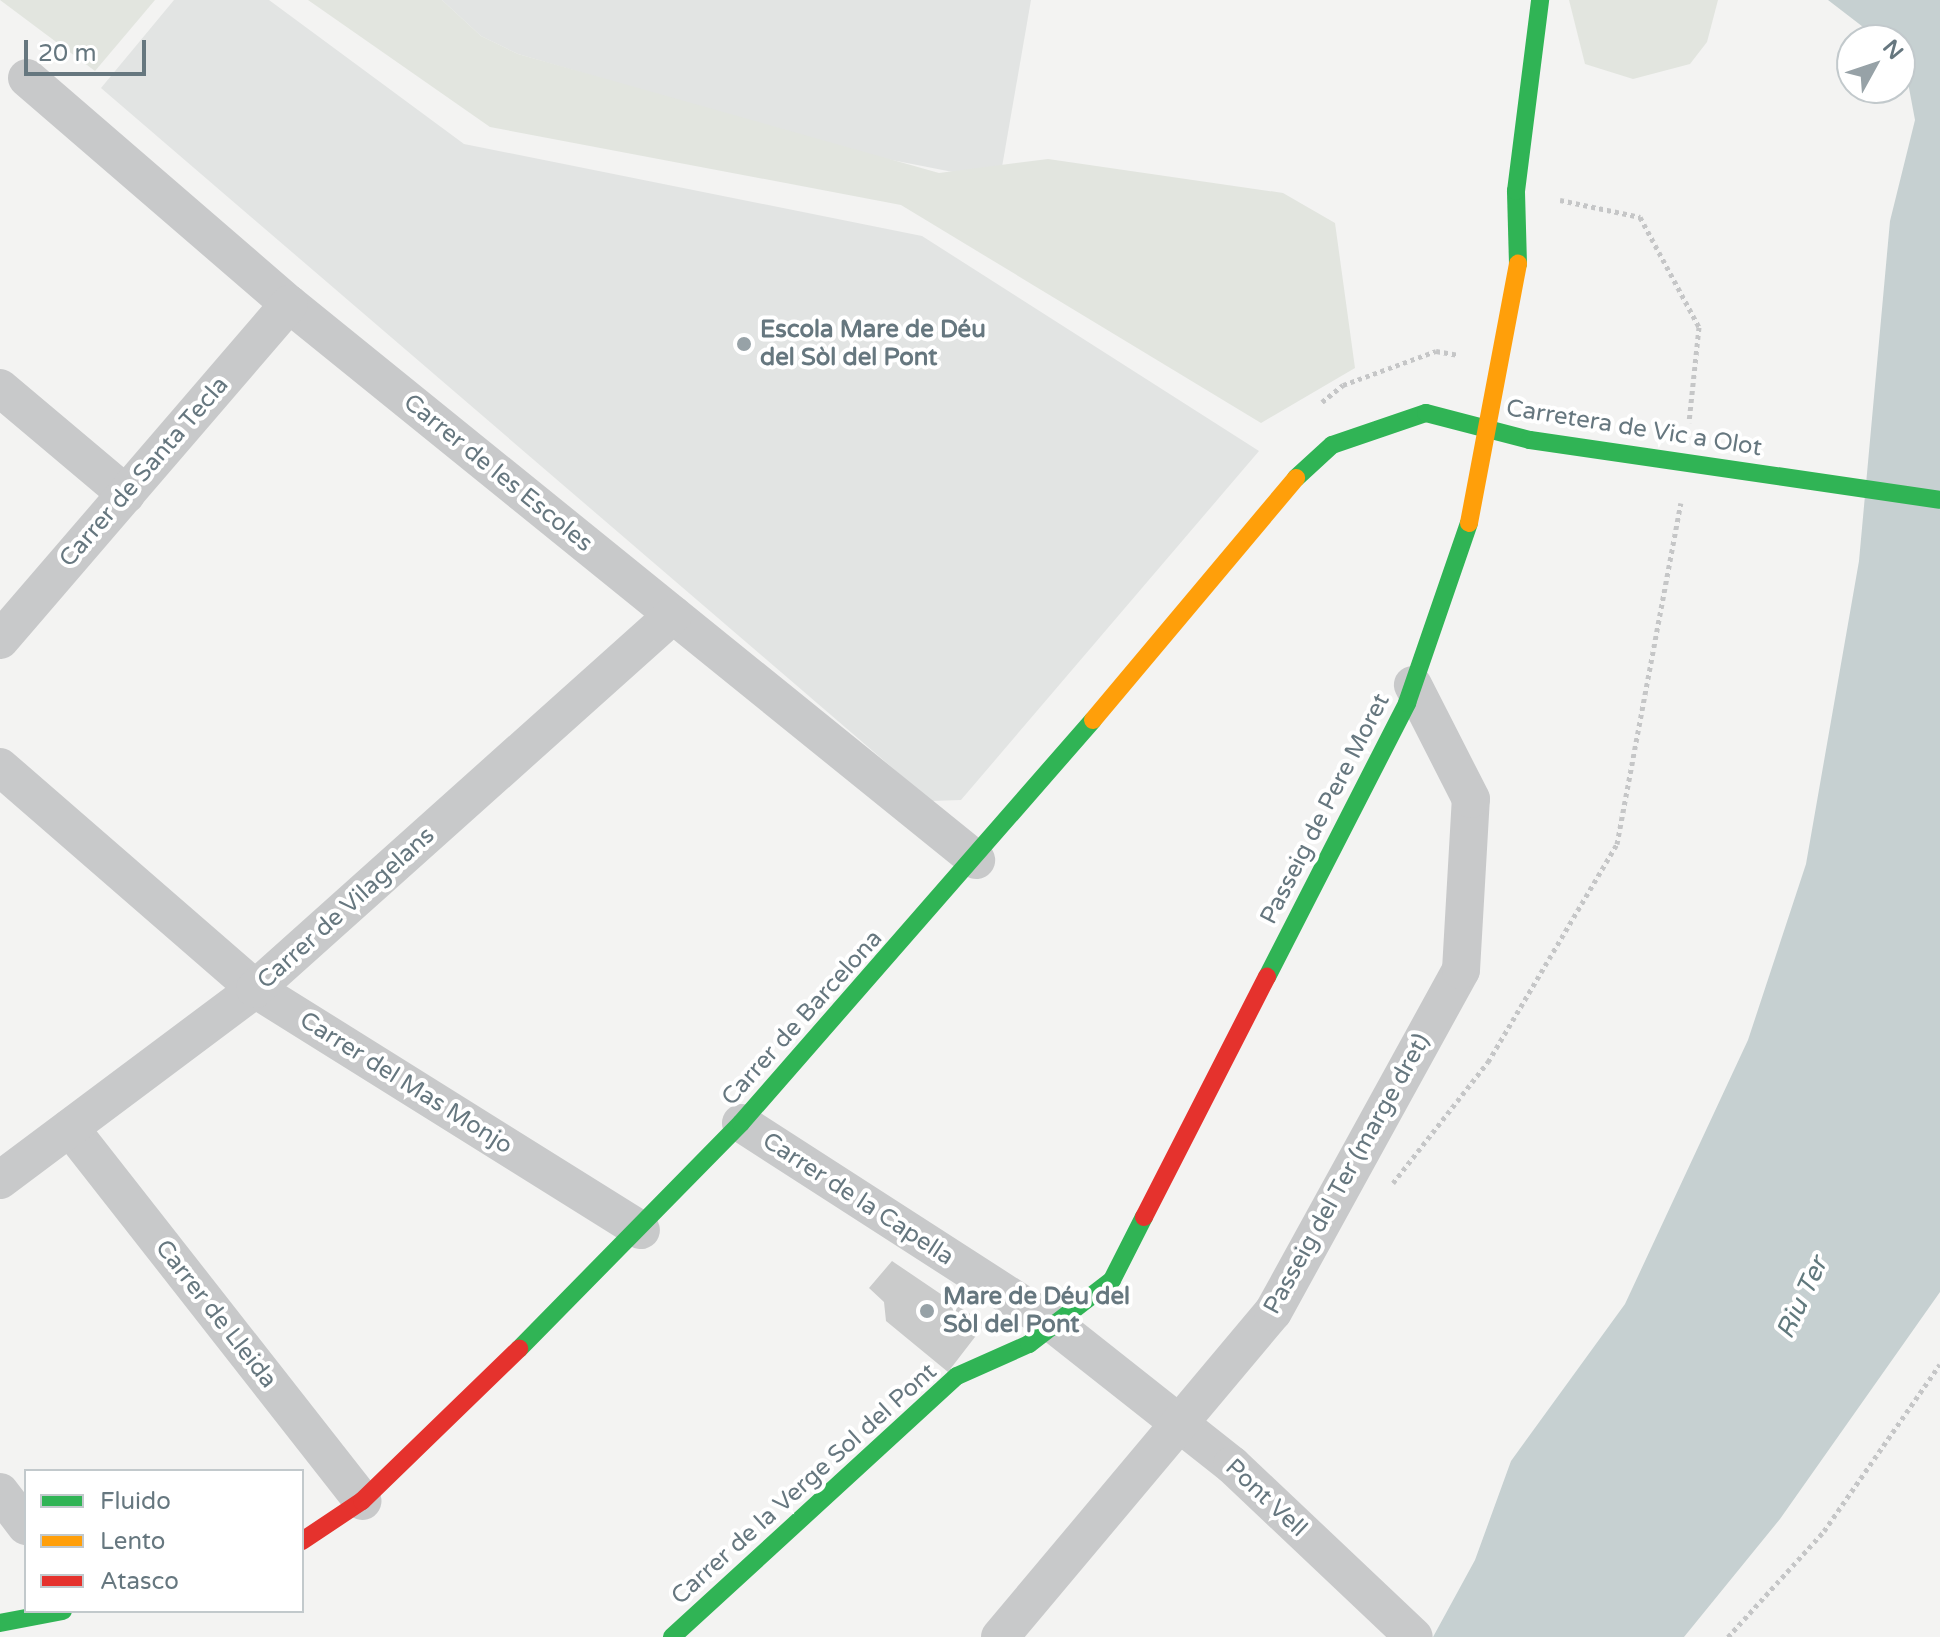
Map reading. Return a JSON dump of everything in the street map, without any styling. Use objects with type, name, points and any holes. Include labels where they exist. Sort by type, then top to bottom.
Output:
[{"type":"street","name":"Passeig de Pere Moret","points":[[1056,1326],[1112,1280],[1413,685],[1465,541],[1519,261],[1516,191],[1540,0]]},
{"type":"street","name":"Carrer de les Escoles","points":[[27,78],[289,304],[976,860]]},
{"type":"street","name":"Carrer de Santa Tecla","points":[[0,640],[289,304]]},
{"type":"street","points":[[0,388],[126,494]]},
{"type":"street","name":"Carretera de Vic a Olot","points":[[1292,482],[1332,445],[1426,413],[1530,440],[1940,500]]},
{"type":"street","name":"Carrer de Barcelona","points":[[304,1540],[362,1501],[641,1230],[741,1123],[976,860],[1292,482]]},
{"type":"street","name":"Carrer de Vilagelans","points":[[0,1180],[255,989],[673,615]]},
{"type":"street","name":"Passeig del Ter (marge dret)","points":[[1000,1637],[1273,1312],[1461,970],[1471,799],[1413,685]]},
{"type":"street","name":"Carrer del Mas Monjo","points":[[0,767],[255,989],[641,1230]]},
{"type":"street","name":"Carrer de la Capella","points":[[741,1123],[1056,1326],[1110,1368]]},
{"type":"street","name":"Carrer de Lleida","points":[[70,1128],[362,1501]]},
{"type":"street","name":"Carrer de la Verge Sol del Pont","points":[[672,1637],[957,1376],[1056,1326]]},
{"type":"street","name":"Pont Vell","points":[[1110,1368],[1232,1465],[1414,1637]]},
{"type":"street","points":[[0,1492],[24,1523]]},
{"type":"street","points":[[0,1623],[52,1613]]},
{"type":"path","points":[[1343,385],[1436,351]]},
{"type":"path","points":[[1728,1637],[1824,1531],[1940,1364]]},
{"type":"shaded area","points":[[0,0],[155,0],[95,71]]},
{"type":"shaded area","name":"Escola Mare de Déu del Sòl del Pont","points":[[174,0],[269,0],[464,144],[922,236],[1259,451],[961,800],[931,801],[101,88]]},
{"type":"shaded area","points":[[308,0],[442,0],[481,36],[518,54],[939,173],[1048,159],[1283,193],[1335,223],[1355,368],[1261,423],[901,205],[490,127]]},
{"type":"shaded area","points":[[442,0],[1031,0],[1002,167],[958,173],[861,154],[518,54],[481,36]]},
{"type":"shaded area","points":[[1569,0],[1718,0],[1707,42],[1690,64],[1633,79],[1585,64]]},
{"type":"water","name":"Riu Ter","points":[[1828,0],[1940,0],[1940,1292],[1780,1519],[1684,1637],[1433,1637],[1475,1560],[1511,1461],[1625,1304],[1748,1040],[1806,864],[1859,561],[1890,221],[1915,120],[1912,104],[1916,104],[1916,24],[1859,24]]},
{"type":"building","name":"Mare de Déu del Sòl del Pont","points":[[892,1261],[985,1324],[948,1372],[886,1321],[884,1302],[869,1288]]},
{"type":"traffic: fast","points":[[1518,264],[1516,191],[1540,0]]},
{"type":"traffic: fast","points":[[1296,478],[1332,445],[1426,413],[1530,440],[1940,500]]},
{"type":"traffic: fast","points":[[1267,977],[1407,703],[1469,523]]},
{"type":"traffic: fast","points":[[519,1349],[741,1123],[1093,720]]},
{"type":"traffic: fast","points":[[672,1637],[957,1376],[1029,1344],[1112,1280],[1144,1217]]},
{"type":"traffic: fast","points":[[0,1623],[52,1613]]},
{"type":"traffic: slow","points":[[1469,523],[1518,264]]},
{"type":"traffic: slow","points":[[1093,720],[1296,478]]},
{"type":"traffic: jam","points":[[1144,1217],[1267,977]]},
{"type":"traffic: jam","points":[[304,1540],[362,1501],[519,1349]]},
{"type":"place","name":"Escola Mare de Déu del Sòl del Pont","points":[[744,344]]},
{"type":"place","name":"Mare de Déu del Sòl del Pont","points":[[927,1311]]}]
